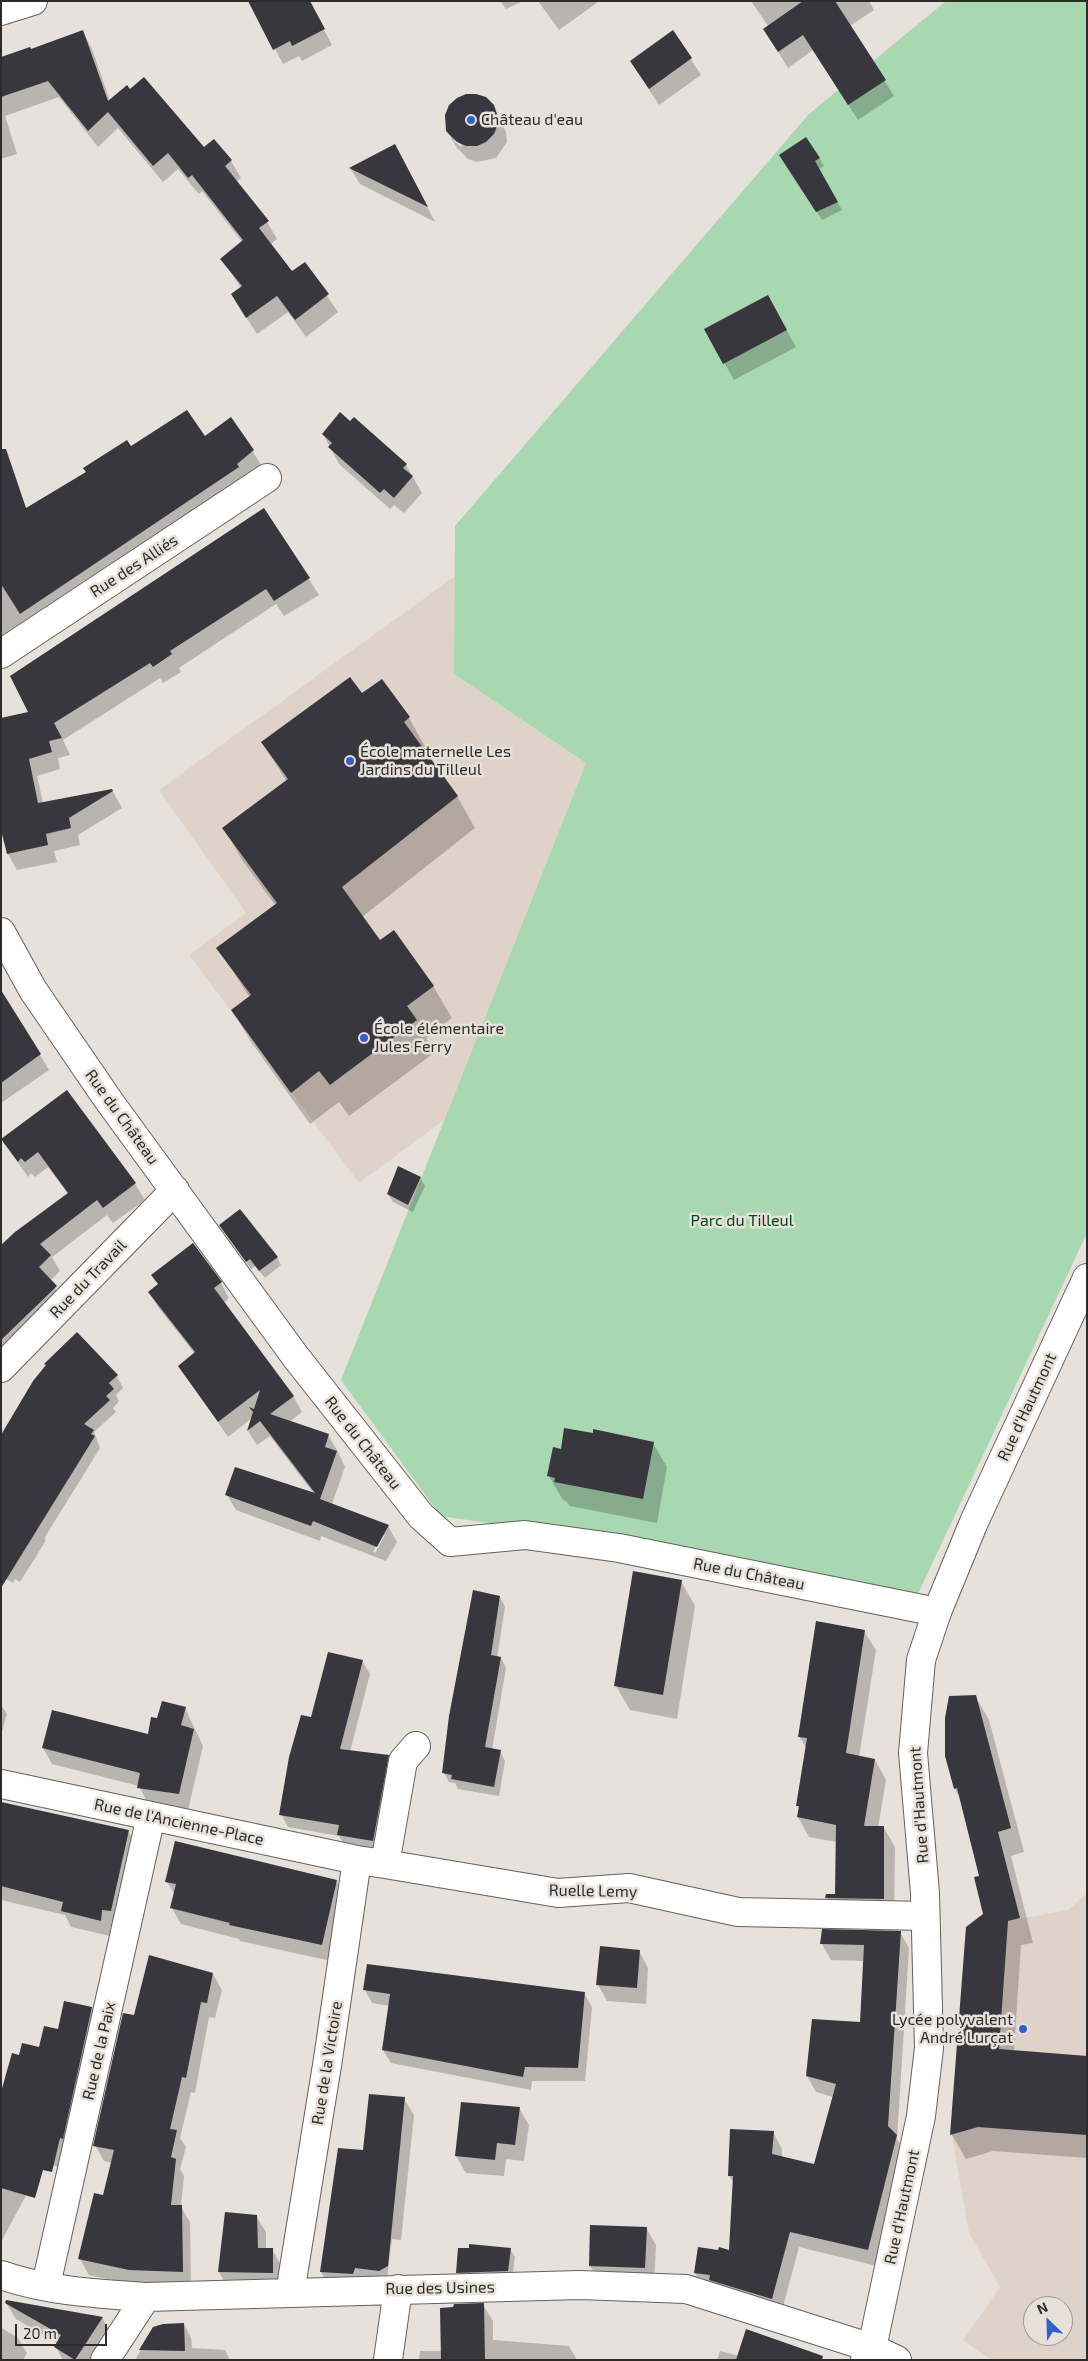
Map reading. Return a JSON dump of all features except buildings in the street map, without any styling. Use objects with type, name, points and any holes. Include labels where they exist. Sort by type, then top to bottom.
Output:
[{"type":"street","points":[[1,11],[33,1]]},
{"type":"street","name":"Rue des Alliés","points":[[1,654],[267,478]]},
{"type":"street","name":"Rue du Château","points":[[1,932],[33,990],[109,1101],[295,1356],[421,1516],[450,1542],[525,1535],[620,1548],[938,1612]]},
{"type":"street","name":"Rue du Travail","points":[[1,1368],[175,1190]]},
{"type":"street","name":"Rue d'Hautmont","points":[[868,2354],[921,2116],[929,2048],[925,1916],[914,1753],[921,1660],[974,1522],[1087,1278]]},
{"type":"street","points":[[358,1860],[385,1864],[403,1761],[416,1746]]},
{"type":"street","name":"Rue de l'Ancienne-Place","points":[[1,1784],[358,1860]]},
{"type":"street","name":"Rue de la Paix","points":[[46,2285],[151,1816]]},
{"type":"street","name":"Rue de la Victoire","points":[[290,2293],[358,1860]]},
{"type":"street","name":"Ruelle Lemy","points":[[385,1864],[558,1893],[629,1888],[738,1912],[925,1916]]},
{"type":"street","name":"Rue des Usines","points":[[1,2275],[17,2281],[101,2295],[146,2297],[580,2285],[686,2289],[868,2354],[897,2360]]},
{"type":"street","points":[[388,2360],[398,2289]]},
{"type":"street","points":[[105,2360],[146,2297]]},
{"type":"shaded area","points":[[455,576],[454,674],[586,763],[444,1120],[359,1183],[189,955],[246,913],[159,790]]},
{"type":"shaded area","name":"Lycée polyvalent André Lurçat","points":[[1087,1893],[1087,2360],[991,2360],[963,2340],[1000,2287],[969,2233],[951,2131],[987,1925],[1068,1910]]},
{"type":"green space","name":"Parc du Tilleul","points":[[946,1],[1087,1],[1087,1233],[917,1596],[643,1546],[441,1516],[341,1380],[586,763],[454,674],[455,526],[809,114]]},
{"type":"place","name":"Château d'eau","points":[[471,120]]},
{"type":"place","name":"École maternelle Les Jardins du Tilleul","points":[[350,761]]},
{"type":"place","name":"École élémentaire Jules Ferry","points":[[364,1038]]},
{"type":"place","name":"Lycée polyvalent André Lurçat","points":[[1023,2029]]}]
